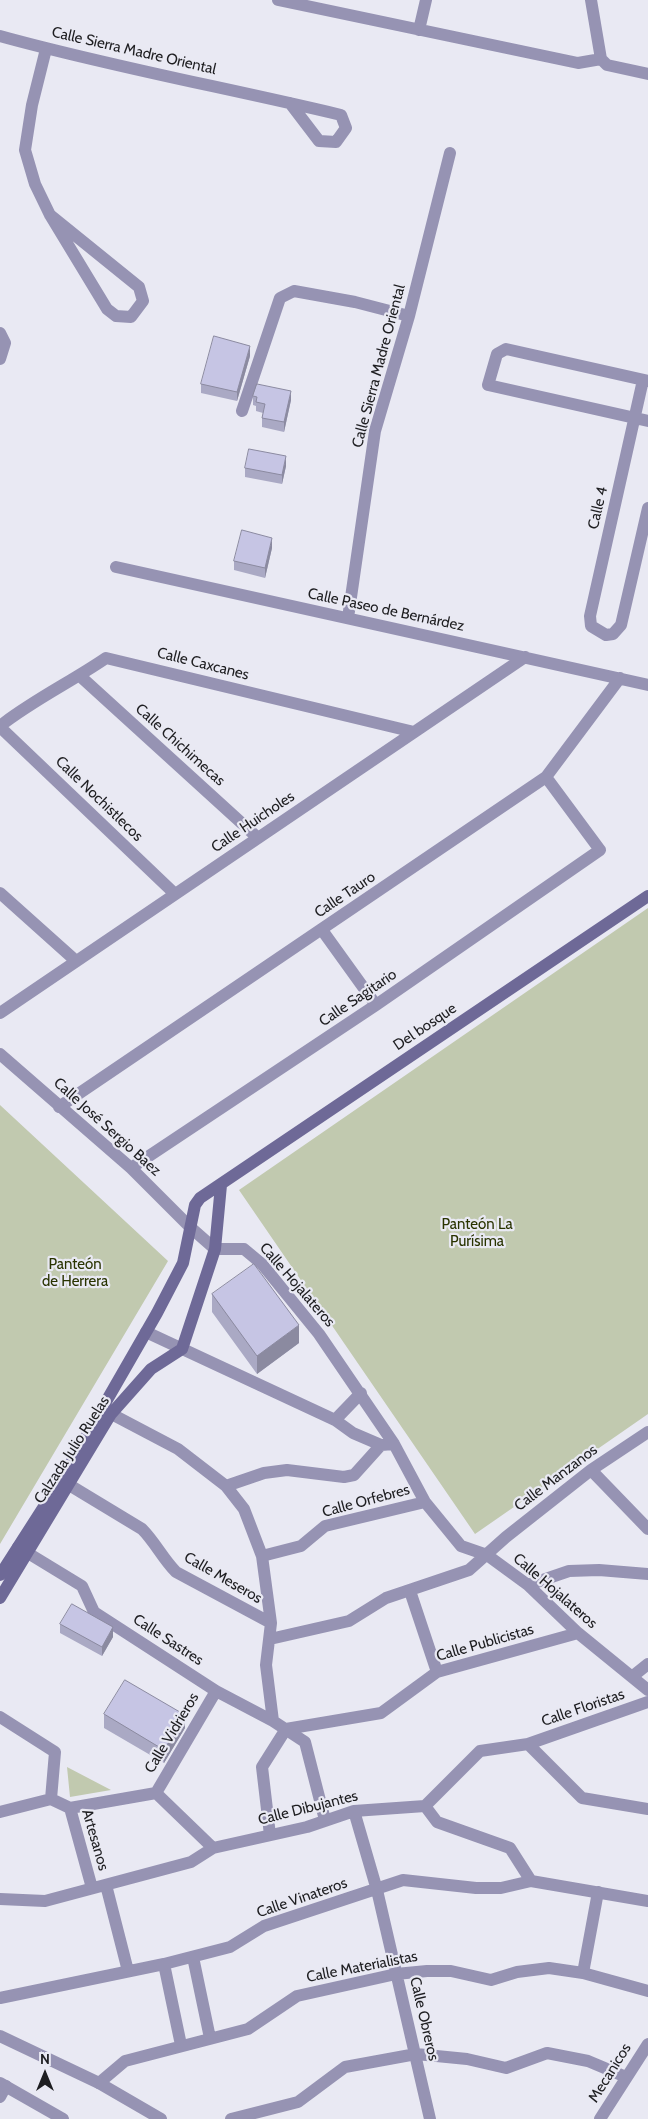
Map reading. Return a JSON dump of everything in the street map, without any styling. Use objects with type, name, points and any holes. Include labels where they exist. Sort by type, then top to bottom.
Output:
[{"type":"main road","name":"Del bosque","points":[[190,1227],[195,1205],[200,1198],[648,896]]},
{"type":"main road","points":[[182,1349],[215,1249],[221,1185]]},
{"type":"main road","name":"Calzada Julio Ruelas","points":[[0,1598],[23,1550],[66,1482],[106,1411],[183,1263],[190,1227]]},
{"type":"main road","name":"Calzada Julio Ruelas","points":[[106,1411],[151,1370],[182,1349]]},
{"type":"main road","name":"Calzada Julio Ruelas","points":[[0,1575],[23,1550]]},
{"type":"street","points":[[278,0],[578,63],[601,59]]},
{"type":"street","points":[[419,30],[426,0]]},
{"type":"street","points":[[590,0],[601,59],[607,65],[648,74]]},
{"type":"street","name":"Calle Sierra Madre Oriental","points":[[0,36],[46,49],[290,103]]},
{"type":"street","points":[[46,49],[32,105],[25,150],[35,184],[50,216],[107,310],[116,316],[131,317],[144,301],[139,287],[50,216]]},
{"type":"street","name":"Calle Sierra Madre Oriental","points":[[348,618],[375,431],[409,316],[450,154]]},
{"type":"street","points":[[242,411],[280,298],[294,291],[355,302],[409,316]]},
{"type":"street","points":[[0,333],[5,342],[0,358]]},
{"type":"street","points":[[646,381],[506,350],[497,354],[488,385],[648,421]]},
{"type":"street","name":"Calle 4","points":[[646,381],[635,418],[590,616],[591,626],[606,635],[614,634],[621,625],[648,508]]},
{"type":"street","name":"Calle Paseo de Bernárdez","points":[[116,567],[648,685]]},
{"type":"street","name":"Calle Huicholes","points":[[0,1013],[525,657]]},
{"type":"street","name":"Calle Caxcanes","points":[[0,726],[21,709],[80,676],[106,658],[414,732]]},
{"type":"street","name":"Calle Chichimecas","points":[[80,676],[258,838]]},
{"type":"street","name":"Calle Tauro","points":[[58,1107],[546,777],[620,678]]},
{"type":"street","name":"Calle Nochistlecos","points":[[0,726],[175,894]]},
{"type":"street","name":"Calle Sagitario","points":[[131,1168],[376,1005],[600,850],[546,777]]},
{"type":"street","points":[[0,893],[76,961]]},
{"type":"street","points":[[322,930],[376,1005]]},
{"type":"street","name":"Calle José Sergio Baez","points":[[0,1054],[58,1107],[131,1168],[190,1227]]},
{"type":"street","points":[[190,1227],[215,1249]]},
{"type":"street","name":"Calle Hojalateros","points":[[215,1249],[244,1250],[262,1264],[319,1334],[394,1444],[425,1502],[461,1546],[487,1555],[528,1585],[578,1633],[648,1690]]},
{"type":"street","points":[[146,1332],[335,1420],[353,1433],[381,1446],[394,1444]]},
{"type":"street","points":[[335,1420],[360,1393]]},
{"type":"street","points":[[106,1411],[178,1449],[226,1486],[244,1509],[262,1556],[271,1623],[266,1665],[273,1721]]},
{"type":"street","name":"Calle Manzanos","points":[[487,1555],[506,1537],[591,1470],[648,1432]]},
{"type":"street","name":"Calle Orfebres","points":[[226,1486],[264,1473],[287,1470],[344,1477],[354,1475],[381,1446]]},
{"type":"street","points":[[591,1470],[648,1529]]},
{"type":"street","name":"Calle Meseros","points":[[66,1482],[142,1529],[176,1572],[271,1623]]},
{"type":"street","name":"Calle Orfebres","points":[[262,1556],[301,1546],[325,1526],[425,1502]]},
{"type":"street","name":"Calle Sastres","points":[[23,1550],[82,1586],[94,1612],[216,1691],[273,1721],[305,1742],[325,1820]]},
{"type":"street","points":[[270,1639],[349,1621],[386,1598],[469,1570],[487,1555]]},
{"type":"street","points":[[528,1585],[569,1572],[599,1570],[648,1574]]},
{"type":"street","points":[[410,1591],[437,1672]]},
{"type":"street","name":"Calle Publicistas","points":[[286,1729],[381,1713],[437,1672],[578,1633]]},
{"type":"street","points":[[633,1676],[648,1664]]},
{"type":"street","name":"Calle Vidrieros","points":[[156,1793],[216,1691]]},
{"type":"street","name":"Calle Floristas","points":[[528,1744],[648,1702]]},
{"type":"street","points":[[0,1717],[55,1752],[51,1800],[0,1812]]},
{"type":"street","points":[[270,1835],[262,1767],[286,1729]]},
{"type":"street","points":[[532,1881],[510,1848],[437,1822],[425,1806],[480,1750],[528,1744],[582,1798],[648,1809]]},
{"type":"street","points":[[70,1808],[156,1793],[213,1848]]},
{"type":"street","name":"Artesanos","points":[[51,1800],[70,1808],[92,1888]]},
{"type":"street","name":"Calle Dibujantes","points":[[0,1899],[45,1901],[191,1862],[213,1848],[307,1827],[354,1811],[425,1806]]},
{"type":"street","name":"Calle Obreros","points":[[354,1811],[377,1890],[430,2119]]},
{"type":"street","name":"Calle Vinateros","points":[[0,1998],[164,1964],[230,1947],[264,1926],[403,1880],[492,1888],[532,1881],[648,1900]]},
{"type":"street","points":[[106,1885],[128,1971]]},
{"type":"street","points":[[583,1973],[598,1892]]},
{"type":"street","points":[[193,1957],[210,2038]]},
{"type":"street","points":[[164,1964],[181,2045]]},
{"type":"street","name":"Calle Materialistas","points":[[98,2082],[125,2061],[248,2029],[297,1996],[396,1974],[427,1970],[451,1971],[491,1980],[517,1972],[549,1968],[583,1973],[648,1990]]},
{"type":"street","points":[[0,2036],[98,2082],[161,2119]]},
{"type":"street","name":"Mecanicos","points":[[600,2119],[648,2044]]},
{"type":"street","points":[[231,2119],[298,2102],[345,2067],[416,2054],[467,2059],[506,2068],[547,2053],[588,2061],[626,2077]]},
{"type":"street","points":[[2,2089],[63,2119]]},
{"type":"green space","name":"Panteón La Purísima","points":[[648,908],[648,1414],[475,1534],[239,1190]]},
{"type":"green space","name":"Panteón de Herrera","points":[[0,1105],[168,1261],[0,1544]]},
{"type":"green space","points":[[67,1767],[111,1790],[70,1797]]},
{"type":"building","points":[[214,336],[250,346],[237,392],[201,384]]},
{"type":"building","points":[[257,384],[291,391],[284,422],[262,418],[265,404],[256,402],[257,397],[253,396]]},
{"type":"building","points":[[249,449],[286,456],[282,475],[245,468]]},
{"type":"building","points":[[242,530],[272,538],[265,568],[234,561]]},
{"type":"building","points":[[254,1264],[299,1325],[257,1356],[212,1294]]},
{"type":"building","points":[[72,1604],[113,1627],[102,1647],[60,1624]]},
{"type":"building","points":[[125,1680],[185,1715],[164,1750],[104,1714]]}]
